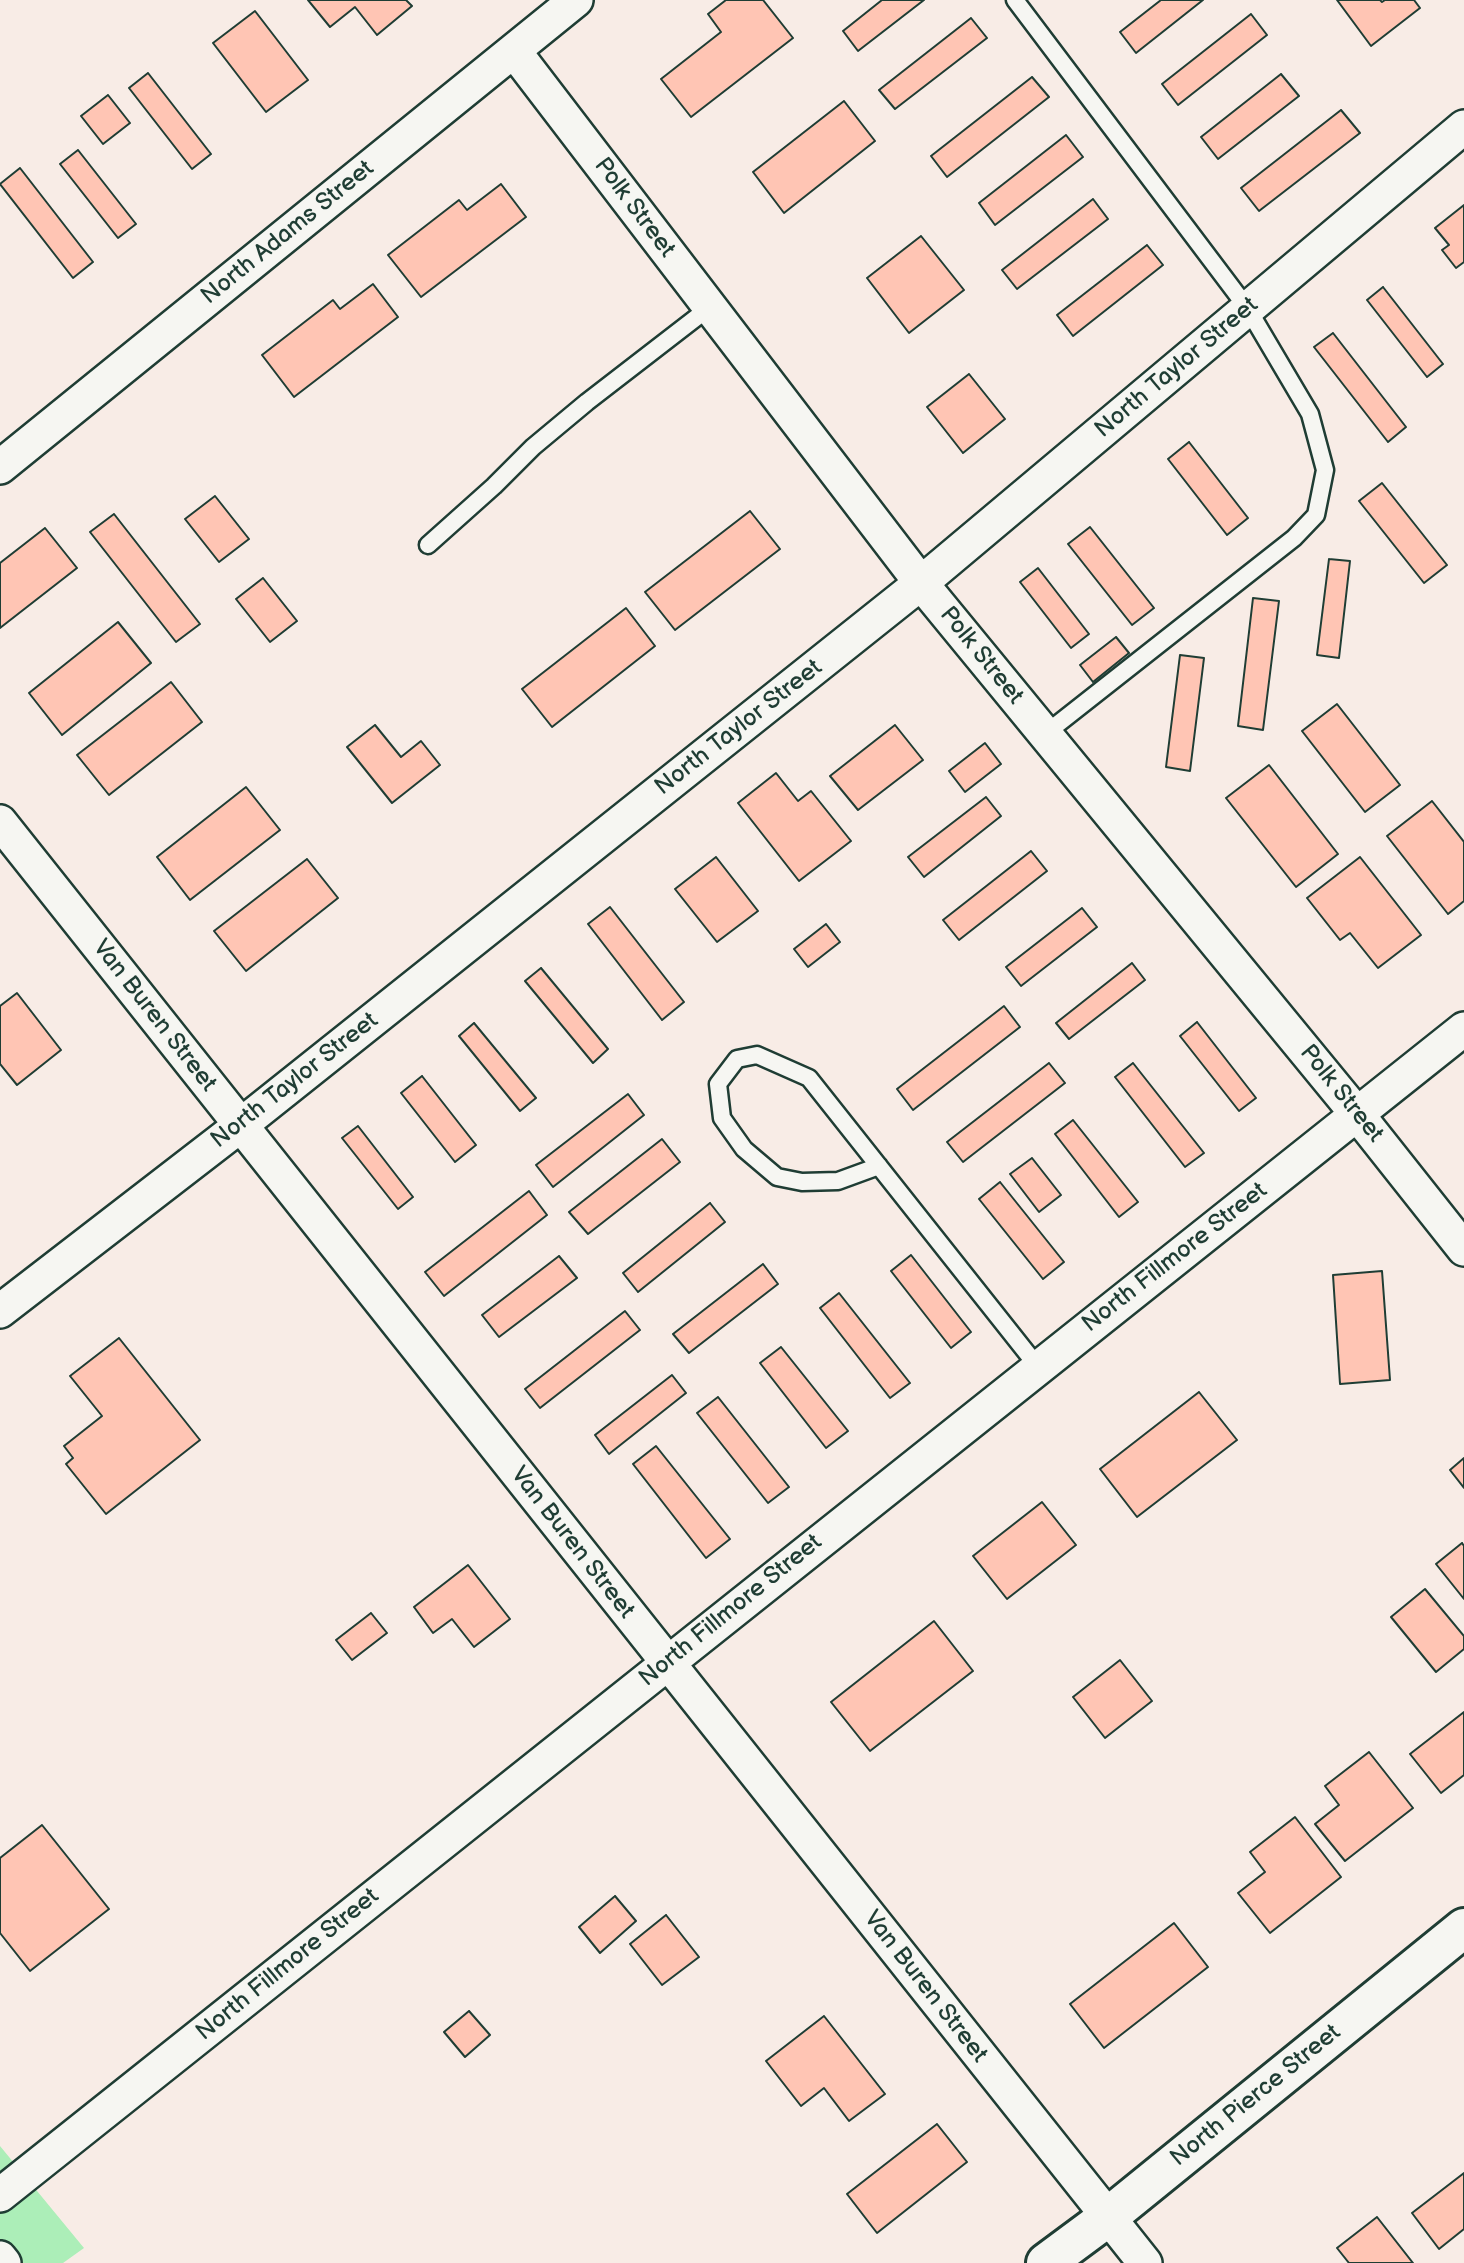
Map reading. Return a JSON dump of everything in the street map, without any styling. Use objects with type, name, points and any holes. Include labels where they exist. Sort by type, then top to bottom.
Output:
[{"type":"main road","name":"North Pierce Street","points":[[1046,2263],[1108,2217],[1464,1928]]},
{"type":"street","name":"North Adams Street","points":[[0,467],[576,0]]},
{"type":"street","name":"Polk Street","points":[[514,51],[922,583],[1357,1114],[1464,1249]]},
{"type":"street","name":"North Taylor Street","points":[[0,1311],[240,1125],[922,583],[1464,127]]},
{"type":"street","name":"Van Buren Street","points":[[0,822],[1144,2263]]},
{"type":"street","name":"North Fillmore Street","points":[[0,2195],[1464,1030]]},
{"type":"street","points":[[0,2258],[4,2263]]},
{"type":"lane","points":[[1015,0],[1248,309],[1310,414],[1325,470],[1316,515],[1294,538],[1045,734]]},
{"type":"lane","points":[[428,545],[533,447],[710,307]]},
{"type":"lane","points":[[879,1167],[838,1181],[802,1182],[777,1177],[744,1149],[722,1118],[718,1084],[737,1059],[757,1055],[809,1078],[1038,1367]]},
{"type":"green space","points":[[0,2146],[84,2248],[63,2263],[0,2263]]},
{"type":"building","points":[[308,0],[406,0],[412,6],[377,35],[355,7],[330,27]]},
{"type":"building","points":[[726,0],[763,0],[793,38],[691,117],[661,79],[721,32],[708,14]]},
{"type":"building","points":[[882,0],[924,0],[858,51],[843,31]]},
{"type":"building","points":[[1161,0],[1203,0],[1136,53],[1120,32]]},
{"type":"building","points":[[1337,0],[1414,0],[1420,8],[1371,46]]},
{"type":"building","points":[[255,11],[308,80],[266,112],[213,43]]},
{"type":"building","points":[[1251,14],[1267,35],[1178,105],[1162,84]]},
{"type":"building","points":[[971,18],[987,38],[895,109],[879,90]]},
{"type":"building","points":[[148,73],[211,154],[192,169],[129,88]]},
{"type":"building","points":[[1281,74],[1299,96],[1218,159],[1201,137]]},
{"type":"building","points":[[1032,77],[1049,97],[947,177],[931,156]]},
{"type":"building","points":[[108,95],[130,123],[103,144],[81,116]]},
{"type":"building","points":[[844,101],[875,141],[784,213],[753,172]]},
{"type":"building","points":[[1341,110],[1360,133],[1259,211],[1241,188]]},
{"type":"building","points":[[1066,135],[1083,157],[995,225],[979,203]]},
{"type":"building","points":[[78,150],[136,224],[118,238],[60,164]]},
{"type":"building","points":[[20,168],[93,262],[73,278],[0,184]]},
{"type":"building","points":[[501,184],[526,217],[421,297],[388,255],[459,200],[467,210]]},
{"type":"building","points":[[1093,199],[1108,219],[1017,289],[1002,270]]},
{"type":"building","points":[[1464,205],[1464,262],[1456,268],[1442,250],[1449,245],[1435,228]]},
{"type":"building","points":[[921,236],[964,290],[909,333],[867,278]]},
{"type":"building","points":[[1147,245],[1163,265],[1073,336],[1057,315]]},
{"type":"building","points":[[373,284],[398,317],[294,397],[262,355],[333,300],[340,309]]},
{"type":"building","points":[[1383,287],[1443,364],[1427,377],[1367,300]]},
{"type":"building","points":[[1333,333],[1406,427],[1388,442],[1314,347]]},
{"type":"building","points":[[969,374],[1005,419],[963,453],[927,407]]},
{"type":"building","points":[[1189,442],[1248,518],[1227,535],[1168,459]]},
{"type":"building","points":[[1382,483],[1447,565],[1424,583],[1359,501]]},
{"type":"building","points":[[215,496],[249,539],[219,562],[185,519]]},
{"type":"building","points":[[750,511],[780,549],[675,630],[645,592]]},
{"type":"building","points":[[114,514],[200,624],[176,642],[90,532]]},
{"type":"building","points":[[1090,527],[1154,608],[1132,625],[1068,544]]},
{"type":"building","points":[[45,528],[77,568],[0,628],[0,563]]},
{"type":"building","points":[[1329,559],[1350,561],[1339,658],[1317,655]]},
{"type":"building","points":[[1038,568],[1089,634],[1071,648],[1020,582]]},
{"type":"building","points":[[263,578],[297,621],[270,642],[236,599]]},
{"type":"building","points":[[1253,598],[1279,601],[1263,730],[1238,726]]},
{"type":"building","points":[[626,608],[655,646],[552,727],[522,689]]},
{"type":"building","points":[[118,622],[151,663],[62,735],[29,693]]},
{"type":"building","points":[[1116,637],[1129,653],[1093,682],[1080,665]]},
{"type":"building","points":[[1180,655],[1204,658],[1190,771],[1166,767]]},
{"type":"building","points":[[171,682],[202,722],[109,795],[77,755]]},
{"type":"building","points":[[1337,704],[1400,785],[1365,812],[1302,731]]},
{"type":"building","points":[[375,725],[401,757],[421,741],[440,765],[392,803],[347,747]]},
{"type":"building","points":[[895,725],[923,760],[858,810],[830,776]]},
{"type":"building","points":[[985,743],[1001,764],[965,792],[949,771]]},
{"type":"building","points":[[1269,765],[1338,854],[1296,887],[1226,798]]},
{"type":"building","points":[[776,773],[798,801],[811,791],[851,841],[799,881],[738,803]]},
{"type":"building","points":[[246,787],[280,830],[190,900],[157,857]]},
{"type":"building","points":[[986,797],[1001,816],[924,877],[908,857]]},
{"type":"building","points":[[1432,801],[1464,842],[1464,901],[1448,914],[1387,836]]},
{"type":"building","points":[[1031,851],[1047,871],[959,940],[943,920]]},
{"type":"building","points":[[716,857],[758,911],[717,942],[675,889]]},
{"type":"building","points":[[1360,857],[1421,935],[1378,968],[1350,933],[1340,940],[1307,898]]},
{"type":"building","points":[[307,859],[338,898],[246,971],[214,931]]},
{"type":"building","points":[[610,907],[684,1002],[662,1020],[588,924]]},
{"type":"building","points":[[1082,908],[1097,927],[1021,986],[1006,967]]},
{"type":"building","points":[[826,924],[840,942],[808,967],[794,949]]},
{"type":"building","points":[[1132,963],[1145,980],[1069,1039],[1056,1023]]},
{"type":"building","points":[[541,968],[608,1049],[593,1063],[525,981]]},
{"type":"building","points":[[17,993],[61,1050],[17,1085],[0,1064],[0,1006]]},
{"type":"building","points":[[1004,1006],[1020,1027],[913,1110],[897,1089]]},
{"type":"building","points":[[1197,1022],[1256,1098],[1239,1111],[1180,1036]]},
{"type":"building","points":[[474,1023],[536,1098],[520,1111],[459,1036]]},
{"type":"building","points":[[1049,1063],[1065,1083],[963,1162],[947,1142]]},
{"type":"building","points":[[1133,1063],[1204,1153],[1185,1167],[1115,1077]]},
{"type":"building","points":[[422,1076],[476,1145],[455,1162],[401,1093]]},
{"type":"building","points":[[628,1094],[644,1115],[553,1187],[536,1165]]},
{"type":"building","points":[[1073,1120],[1138,1202],[1119,1217],[1055,1134]]},
{"type":"building","points":[[358,1126],[413,1197],[398,1209],[342,1138]]},
{"type":"building","points":[[662,1139],[680,1162],[588,1234],[569,1212]]},
{"type":"building","points":[[1032,1158],[1061,1195],[1039,1212],[1010,1174]]},
{"type":"building","points":[[1000,1182],[1064,1262],[1043,1279],[979,1199]]},
{"type":"building","points":[[529,1191],[547,1215],[444,1296],[425,1272]]},
{"type":"building","points":[[710,1203],[725,1222],[638,1292],[623,1273]]},
{"type":"building","points":[[911,1255],[971,1332],[951,1348],[891,1271]]},
{"type":"building","points":[[559,1256],[577,1278],[499,1337],[482,1315]]},
{"type":"building","points":[[763,1264],[778,1284],[689,1353],[673,1334]]},
{"type":"building","points":[[1382,1271],[1390,1380],[1340,1384],[1333,1275]]},
{"type":"building","points":[[839,1293],[910,1383],[890,1398],[820,1308]]},
{"type":"building","points":[[625,1311],[640,1330],[540,1408],[525,1389]]},
{"type":"building","points":[[119,1338],[200,1440],[106,1514],[66,1464],[73,1458],[64,1446],[102,1416],[70,1376]]},
{"type":"building","points":[[781,1347],[848,1431],[826,1448],[760,1363]]},
{"type":"building","points":[[672,1375],[686,1393],[609,1454],[595,1435]]},
{"type":"building","points":[[1199,1392],[1237,1440],[1137,1517],[1100,1469]]},
{"type":"building","points":[[718,1397],[789,1487],[768,1503],[697,1413]]},
{"type":"building","points":[[656,1446],[730,1539],[706,1558],[633,1464]]},
{"type":"building","points":[[1464,1458],[1464,1488],[1450,1470]]},
{"type":"building","points":[[1042,1502],[1076,1545],[1007,1599],[973,1556]]},
{"type":"building","points":[[1462,1543],[1464,1546],[1464,1599],[1436,1564]]},
{"type":"building","points":[[468,1565],[510,1619],[474,1647],[452,1619],[433,1633],[414,1607]]},
{"type":"building","points":[[1425,1589],[1464,1636],[1464,1649],[1436,1672],[1391,1617]]},
{"type":"building","points":[[371,1613],[387,1633],[352,1660],[336,1640]]},
{"type":"building","points":[[934,1621],[973,1671],[870,1751],[831,1702]]},
{"type":"building","points":[[1120,1660],[1152,1701],[1105,1738],[1073,1697]]},
{"type":"building","points":[[1464,1712],[1464,1775],[1441,1793],[1410,1754]]},
{"type":"building","points":[[1369,1752],[1413,1808],[1345,1861],[1315,1824],[1339,1805],[1325,1786]]},
{"type":"building","points":[[1295,1817],[1341,1877],[1270,1933],[1238,1893],[1265,1872],[1250,1852]]},
{"type":"building","points":[[42,1825],[109,1909],[30,1971],[0,1933],[0,1858]]},
{"type":"building","points":[[615,1896],[636,1921],[600,1953],[579,1927]]},
{"type":"building","points":[[666,1915],[699,1957],[662,1985],[630,1944]]},
{"type":"building","points":[[1174,1923],[1208,1967],[1104,2048],[1070,2004]]},
{"type":"building","points":[[469,2011],[490,2035],[465,2057],[444,2032]]},
{"type":"building","points":[[824,2016],[885,2094],[849,2121],[824,2088],[801,2106],[766,2061]]},
{"type":"building","points":[[937,2124],[967,2162],[877,2233],[847,2194]]},
{"type":"building","points":[[1464,2173],[1464,2229],[1439,2249],[1412,2213]]},
{"type":"building","points":[[1377,2217],[1413,2263],[1349,2263],[1337,2248]]}]
